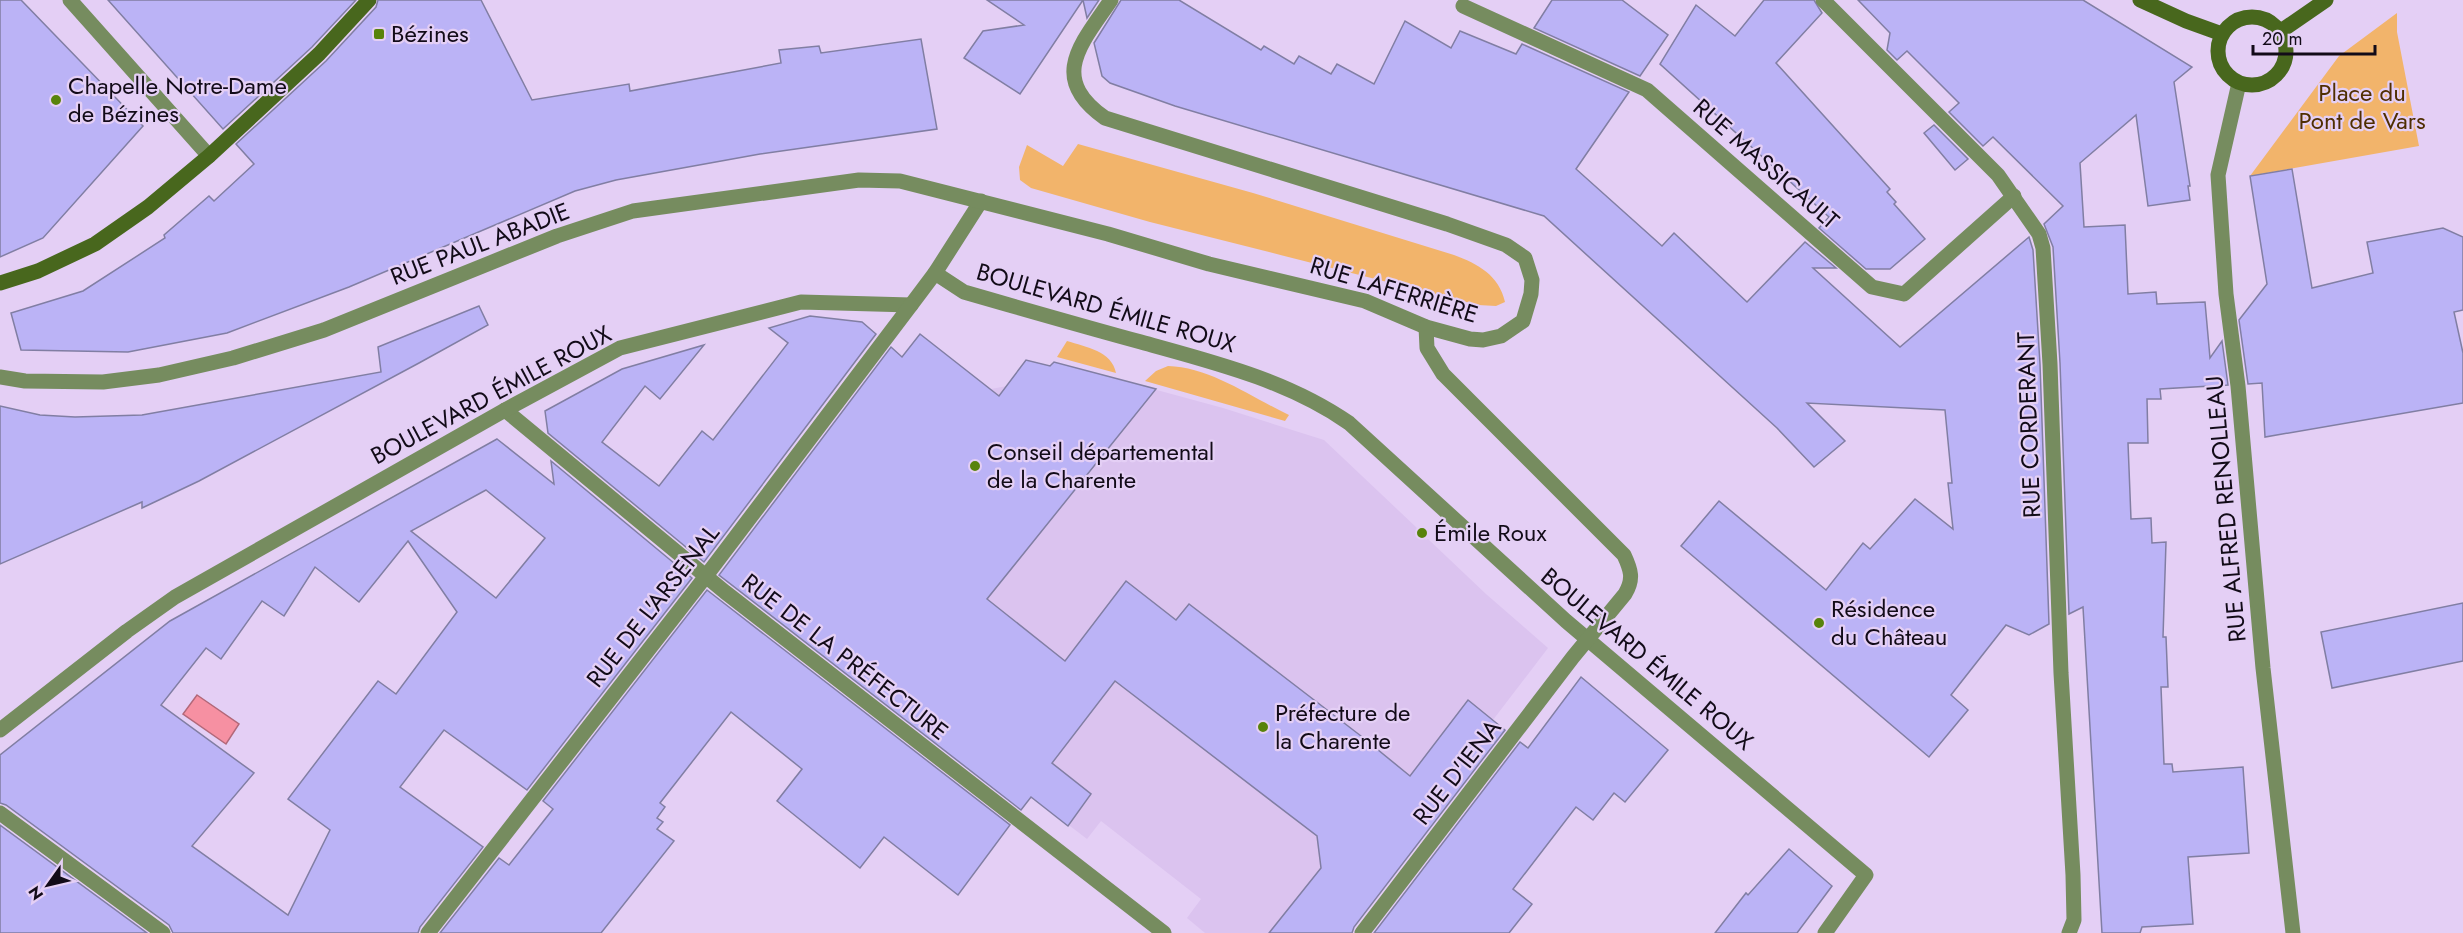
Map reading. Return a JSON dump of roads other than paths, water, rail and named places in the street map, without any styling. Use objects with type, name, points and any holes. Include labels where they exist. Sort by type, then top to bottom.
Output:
[{"type":"main road","points":[[0,283],[38,270],[95,244],[148,207],[209,156],[319,54],[369,0]]},
{"type":"main road","points":[[2140,0],[2192,24],[2222,34]]},
{"type":"main road","points":[[2281,32],[2326,0]]},
{"type":"main road","points":[[2256,16],[2274,24],[2281,32],[2286,52],[2284,63],[2278,73],[2260,84],[2239,83],[2226,73],[2220,64],[2218,44],[2222,34],[2236,20],[2256,16]]},
{"type":"street","points":[[70,0],[209,156]]},
{"type":"street","name":"RUE LAFERRIÈRE","points":[[981,201],[1209,264],[1365,301],[1426,327],[1470,339],[1483,340],[1501,336],[1523,321],[1531,294],[1532,280],[1525,258],[1506,245],[1447,224],[1105,118],[1091,108],[1080,96],[1075,86],[1073,70],[1078,48],[1111,0]]},
{"type":"street","name":"RUE CORDERANT","points":[[1823,0],[1998,176],[2039,234],[2043,248],[2061,673],[2073,875],[2074,920],[2069,933]]},
{"type":"street","name":"RUE MASSICAULT","points":[[1463,6],[1647,90],[1872,287],[1904,294],[2014,196]]},
{"type":"street","name":"RUE ALFRED RENOLLEAU","points":[[2239,83],[2218,175],[2226,294],[2238,386],[2263,668],[2293,933]]},
{"type":"street","name":"RUE PAUL ABADIE","points":[[0,377],[25,381],[103,382],[159,375],[233,358],[324,330],[557,236],[633,212],[859,180],[900,181],[981,201]]},
{"type":"street","points":[[911,305],[935,273],[981,201]]},
{"type":"street","name":"BOULEVARD ÉMILE ROUX","points":[[935,273],[964,292],[1205,360],[1268,381],[1323,405],[1349,423],[1505,567],[1866,875],[1825,933]]},
{"type":"street","name":"BOULEVARD ÉMILE ROUX","points":[[0,730],[127,631],[176,597],[505,410],[620,348],[801,302],[911,305]]},
{"type":"street","name":"RUE DE L'ARSENAL","points":[[428,933],[706,576],[911,305]]},
{"type":"street","name":"RUE D'IENA","points":[[1362,933],[1588,639],[1626,594],[1631,584],[1631,570],[1624,555],[1443,374],[1427,348],[1426,327]]},
{"type":"street","name":"RUE DE LA PRÉFECTURE","points":[[505,410],[706,576],[1164,933]]},
{"type":"street","points":[[0,813],[163,933]]},
{"type":"place","name":"Bézines","points":[[379,34]]},
{"type":"place","name":"Chapelle Notre-Dame de Bézines","points":[[56,100]]},
{"type":"place","name":"Conseil départemental de la Charente","points":[[975,466]]},
{"type":"place","name":"Émile Roux","points":[[1422,533]]},
{"type":"place","name":"Résidence du Château","points":[[1819,623]]},
{"type":"place","name":"Préfecture de la Charente","points":[[1263,727]]},
{"type":"park label","name":"Place du Pont de Vars","points":[[2362,107]]}]
